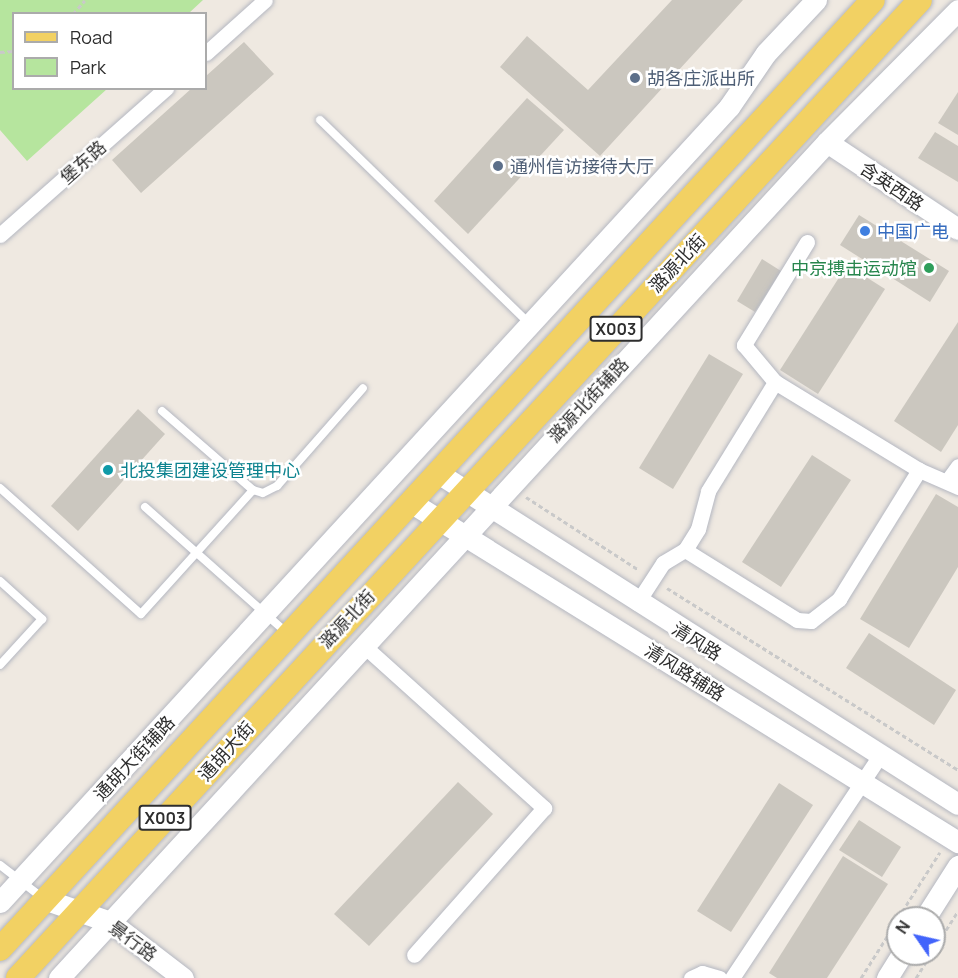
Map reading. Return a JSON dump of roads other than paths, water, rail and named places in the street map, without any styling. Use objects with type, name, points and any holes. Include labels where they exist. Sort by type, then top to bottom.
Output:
[{"type":"main road","name":"潞源北街","points":[[289,636],[873,0]]},
{"type":"main road","name":"潞源北街","points":[[312,657],[920,0]]},
{"type":"main road","name":"通胡大街","points":[[0,949],[289,636]]},
{"type":"main road","name":"通胡大街","points":[[18,978],[312,657]]},
{"type":"street","points":[[207,52],[265,0]]},
{"type":"street","points":[[266,613],[729,107],[765,53],[816,0]]},
{"type":"street","name":"潞源北街辅路","points":[[110,922],[272,743],[827,142],[958,10]]},
{"type":"street","name":"堡东路","points":[[0,236],[164,90]]},
{"type":"street","name":"含英西路","points":[[827,142],[958,229]]},
{"type":"street","points":[[807,242],[744,345],[775,382],[919,470],[953,483],[958,466]]},
{"type":"street","points":[[637,603],[663,564],[685,550],[698,529],[708,491],[775,382]]},
{"type":"street","points":[[685,550],[797,620],[812,621],[839,599],[919,470]]},
{"type":"street","name":"清风路","points":[[438,473],[488,509],[958,804]]},
{"type":"street","name":"清风路辅路","points":[[411,503],[954,839]]},
{"type":"street","name":"通胡大街辅路","points":[[0,902],[266,613]]},
{"type":"street","points":[[363,645],[544,808],[414,955]]},
{"type":"street","points":[[732,978],[880,755]]},
{"type":"street","points":[[933,906],[958,866]]},
{"type":"street","name":"景行路","points":[[44,899],[110,922],[183,978]]},
{"type":"street","points":[[59,978],[110,922]]},
{"type":"street","points":[[691,978],[702,973],[719,978]]},
{"type":"lane","points":[[320,120],[531,325]]},
{"type":"lane","points":[[162,411],[253,490],[263,493],[277,486],[363,388]]},
{"type":"lane","points":[[0,488],[141,614],[253,490]]},
{"type":"lane","points":[[146,507],[289,636]]},
{"type":"lane","points":[[0,581],[42,619],[0,665]]},
{"type":"lane","points":[[0,865],[19,882],[44,899]]},
{"type":"place","name":"胡各庄派出所","points":[[635,78]]},
{"type":"place","name":"通州信访接待大厅","points":[[498,166]]},
{"type":"place","name":"中国广电","points":[[865,231]]},
{"type":"place","name":"中京搏击运动馆","points":[[929,268]]},
{"type":"place","name":"北投集团建设管理中心","points":[[108,470]]}]
